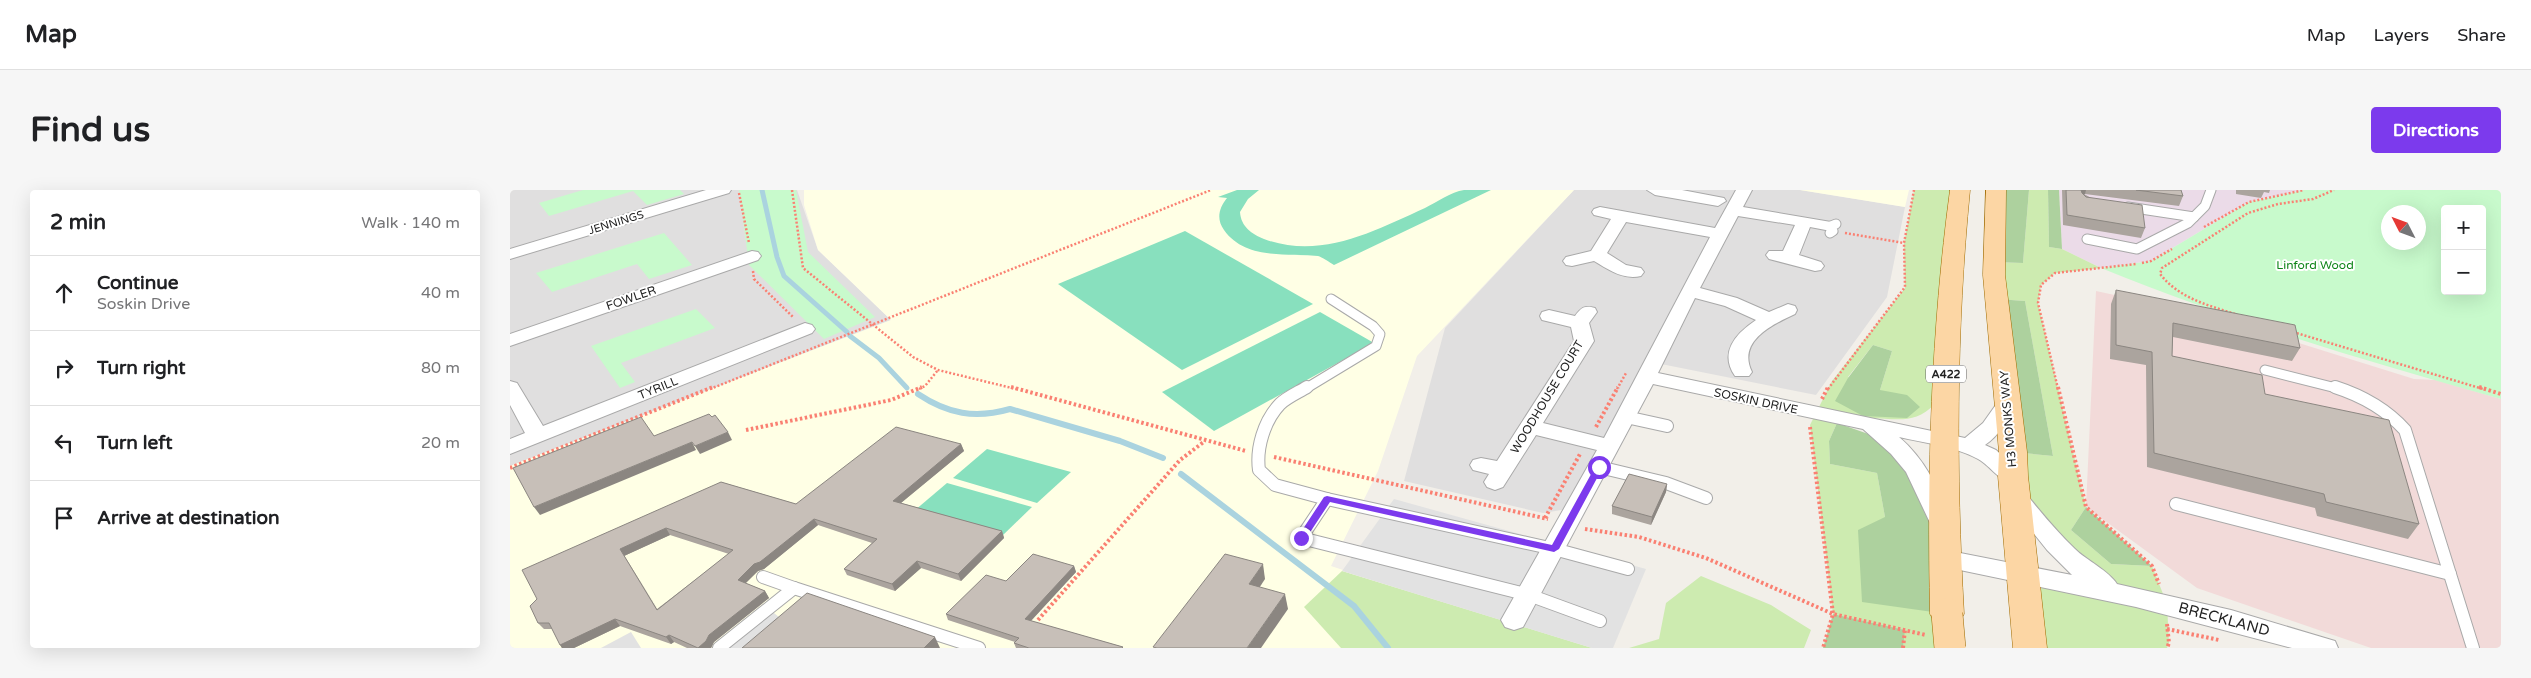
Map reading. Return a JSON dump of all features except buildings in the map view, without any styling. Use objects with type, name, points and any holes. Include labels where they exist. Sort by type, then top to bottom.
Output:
[{"type":"main road","name":"A422","points":[[1943,633],[1944,546],[1956,442],[1950,267],[1960,190]]},
{"type":"main road","name":"H3 MONKS WAY","points":[[1996,190],[1994,275],[2013,452],[2014,486],[2029,639]]},
{"type":"street","name":"JENNINGS","points":[[510,254],[669,203],[723,190]]},
{"type":"street","points":[[1655,190],[1695,197],[1833,228]]},
{"type":"street","points":[[1514,620],[1530,595],[1626,417],[1639,371],[1689,291],[1720,234],[1726,205],[1744,190]]},
{"type":"street","points":[[1678,226],[1695,197]]},
{"type":"street","points":[[1600,212],[1720,234]]},
{"type":"street","points":[[1572,262],[1597,255],[1621,216]]},
{"type":"street","points":[[1804,222],[1782,256],[1815,266]]},
{"type":"street","points":[[1597,255],[1622,270],[1635,272]]},
{"type":"street","name":"FOWLER","points":[[510,340],[752,256]]},
{"type":"street","points":[[1689,291],[1731,302],[1768,319]]},
{"type":"street","points":[[1736,370],[1739,350],[1745,339],[1768,319],[1788,310]]},
{"type":"street","name":"WOODHOUSE COURT","points":[[1481,465],[1499,476],[1532,427],[1584,340],[1584,317],[1549,316]]},
{"type":"street","name":"TYRILL","points":[[510,447],[805,329]]},
{"type":"street","name":"SOSKIN DRIVE","points":[[1639,371],[1866,425],[1956,442],[1988,455],[2014,486]]},
{"type":"street","points":[[510,387],[538,436]]},
{"type":"street","points":[[1956,442],[1978,441],[1993,427],[2007,404]]},
{"type":"street","name":"SOSKIN DRIVE","points":[[1866,425],[1894,442],[1907,455],[1926,486],[1944,546]]},
{"type":"street","points":[[1532,427],[1610,446]]},
{"type":"street","name":"BRECKLAND","points":[[2014,486],[2057,547],[2084,573],[2167,617],[2228,618],[2325,648]]},
{"type":"street","name":"BRECKLAND","points":[[1944,546],[2022,574],[2123,594]]},
{"type":"lane","points":[[2087,239],[2137,249],[2188,223],[2205,206],[2211,190]]},
{"type":"lane","points":[[2121,206],[2194,217]]},
{"type":"lane","points":[[1331,299],[1373,326],[1380,334],[1376,346],[1281,403],[1270,417],[1257,453],[1259,470],[1275,485],[1327,499],[1554,549],[1628,569]]},
{"type":"lane","points":[[2265,370],[2363,398],[2381,406],[2398,420],[2406,430],[2473,648]]},
{"type":"lane","points":[[1626,417],[1667,426]]},
{"type":"lane","points":[[1599,467],[1666,483],[1706,498]]},
{"type":"lane","points":[[1327,499],[1301,538],[1530,595],[1600,621]]},
{"type":"lane","points":[[2176,504],[2450,574]]},
{"type":"lane","points":[[763,577],[956,645],[978,648]]},
{"type":"lane","points":[[719,648],[794,588]]},
{"type":"path","points":[[738,190],[752,256],[754,279],[805,329]]},
{"type":"path","points":[[792,190],[803,268],[913,357],[938,370],[1064,400],[1257,453],[1545,518],[1568,526],[1639,537],[1706,558],[1833,614],[1904,630],[1943,633]]},
{"type":"path","points":[[510,468],[1211,190]]},
{"type":"path","points":[[2203,228],[2249,202],[2304,190]]},
{"type":"path","points":[[2239,315],[2182,293],[2165,281],[2160,274],[2162,268],[2248,213],[2278,204],[2313,200],[2334,190]]},
{"type":"path","points":[[1833,228],[1904,243]]},
{"type":"path","points":[[2167,648],[2169,643],[2167,617],[2152,566],[2086,507],[2038,303],[2041,285],[2055,273],[2117,267],[2151,261],[2179,244]]},
{"type":"path","points":[[2286,330],[2501,394]]},
{"type":"path","points":[[746,430],[891,400],[925,386],[938,370]]},
{"type":"path","points":[[1545,518],[1588,441],[1639,371]]},
{"type":"path","points":[[1038,620],[1180,460],[1206,440]]},
{"type":"path","points":[[2167,617],[2220,640]]},
{"type":"path","points":[[1903,648],[1904,630]]},
{"type":"shaded area","points":[[510,190],[797,190],[818,250],[891,320],[510,466]]},
{"type":"shaded area","points":[[804,190],[1574,190],[1417,356],[1378,471],[1331,566],[1577,648],[510,648],[510,466],[891,320],[818,250],[804,205]]},
{"type":"shaded area","points":[[1574,190],[1800,190],[1905,207],[1887,297],[1816,395],[1661,364],[1586,506],[1543,513],[1404,481],[1445,328]]},
{"type":"shaded area","points":[[1800,190],[1909,190],[1905,207]]},
{"type":"shaded area","points":[[2059,190],[2304,190],[2249,202],[2151,261],[2101,268],[2062,249]]},
{"type":"shaded area","points":[[2096,291],[2212,316],[2414,379],[2436,380],[2501,399],[2501,648],[2371,648],[2197,588],[2086,507]]},
{"type":"shaded area","points":[[1394,499],[1646,569],[1613,648],[1592,648],[1342,571]]},
{"type":"shaded area","points":[[769,609],[790,626],[764,648],[719,648]]},
{"type":"shaded area","points":[[631,632],[641,648],[601,648]]},
{"type":"green space","points":[[583,190],[680,190],[684,194],[647,205],[633,191],[549,216],[539,203]]},
{"type":"green space","points":[[739,190],[796,190],[808,252],[875,317],[824,339],[749,265]]},
{"type":"green space","points":[[1237,190],[1259,190],[1248,199],[1240,212],[1242,222],[1251,232],[1264,239],[1285,245],[1306,246],[1347,240],[1367,233],[1386,226],[1459,191],[1491,190],[1334,265],[1318,256],[1255,251],[1233,240],[1224,230],[1219,218],[1220,210],[1227,198],[1218,197]]},
{"type":"green space","points":[[1914,190],[1960,190],[1935,404],[1927,411],[1910,418],[1865,418],[1837,423],[1829,441],[1830,464],[1877,473],[1885,517],[1947,614],[1950,648],[1903,648],[1904,630],[1833,614],[1810,425],[1832,381],[1905,288],[1904,243]],"holes":[[[1873,345],[1892,351],[1880,390],[1848,377]]]},
{"type":"green space","points":[[1996,190],[2029,190],[2023,263],[1994,262]]},
{"type":"green space","points":[[2029,190],[2048,190],[2049,247],[2062,249],[2101,268],[2055,273],[2041,285],[2038,303],[2086,507],[2071,530],[2111,564],[2152,566],[2167,604],[2169,643],[2167,648],[2030,648],[2022,574],[2120,594],[2037,524],[2013,452],[2053,456],[2025,301],[1997,299],[1994,262],[2023,263]]},
{"type":"green space","points":[[2048,190],[2059,190],[2062,249],[2049,247]]},
{"type":"green space","name":"Linford Wood","points":[[2304,190],[2501,190],[2501,399],[2249,323],[2101,268],[2151,261],[2249,202]]},
{"type":"green space","points":[[1185,231],[1313,304],[1182,370],[1058,284]]},
{"type":"green space","points":[[664,233],[692,265],[649,279],[637,264],[552,292],[536,273]]},
{"type":"green space","points":[[1997,299],[2025,301],[2053,456],[2013,452]]},
{"type":"green space","points":[[696,309],[715,328],[621,363],[635,382],[620,388],[591,346]]},
{"type":"green space","points":[[1320,312],[1374,343],[1214,431],[1162,392]]},
{"type":"green space","points":[[1873,345],[1892,351],[1880,390],[1907,395],[1920,407],[1907,418],[1863,416],[1835,401],[1848,378]]},
{"type":"green space","points":[[1837,423],[1894,443],[1926,485],[1947,614],[1862,602],[1858,530],[1885,517],[1877,473],[1830,464],[1829,441]]},
{"type":"green space","points":[[987,449],[1071,472],[1037,503],[953,478]]},
{"type":"green space","points":[[947,483],[1032,507],[1002,536],[914,511]]},
{"type":"green space","points":[[2086,507],[2152,566],[2111,564],[2071,530]]},
{"type":"green space","points":[[1342,571],[1592,648],[1341,648],[1304,607]]},
{"type":"green space","points":[[1701,576],[1771,605],[1811,630],[1804,648],[1629,648],[1659,639],[1666,603]]},
{"type":"green space","points":[[1833,614],[1905,630],[1903,648],[1823,648]]},
{"type":"waterway","points":[[762,190],[777,257],[784,276],[847,332]]},
{"type":"waterway","points":[[850,336],[879,358],[907,388]]},
{"type":"waterway","points":[[918,394],[940,406],[962,413],[985,414],[1010,409],[1120,441],[1163,458]]},
{"type":"waterway","points":[[1181,474],[1354,606],[1388,648]]},
{"type":"route","points":[[1301,538],[1327,499],[1554,549],[1599,467]]}]
